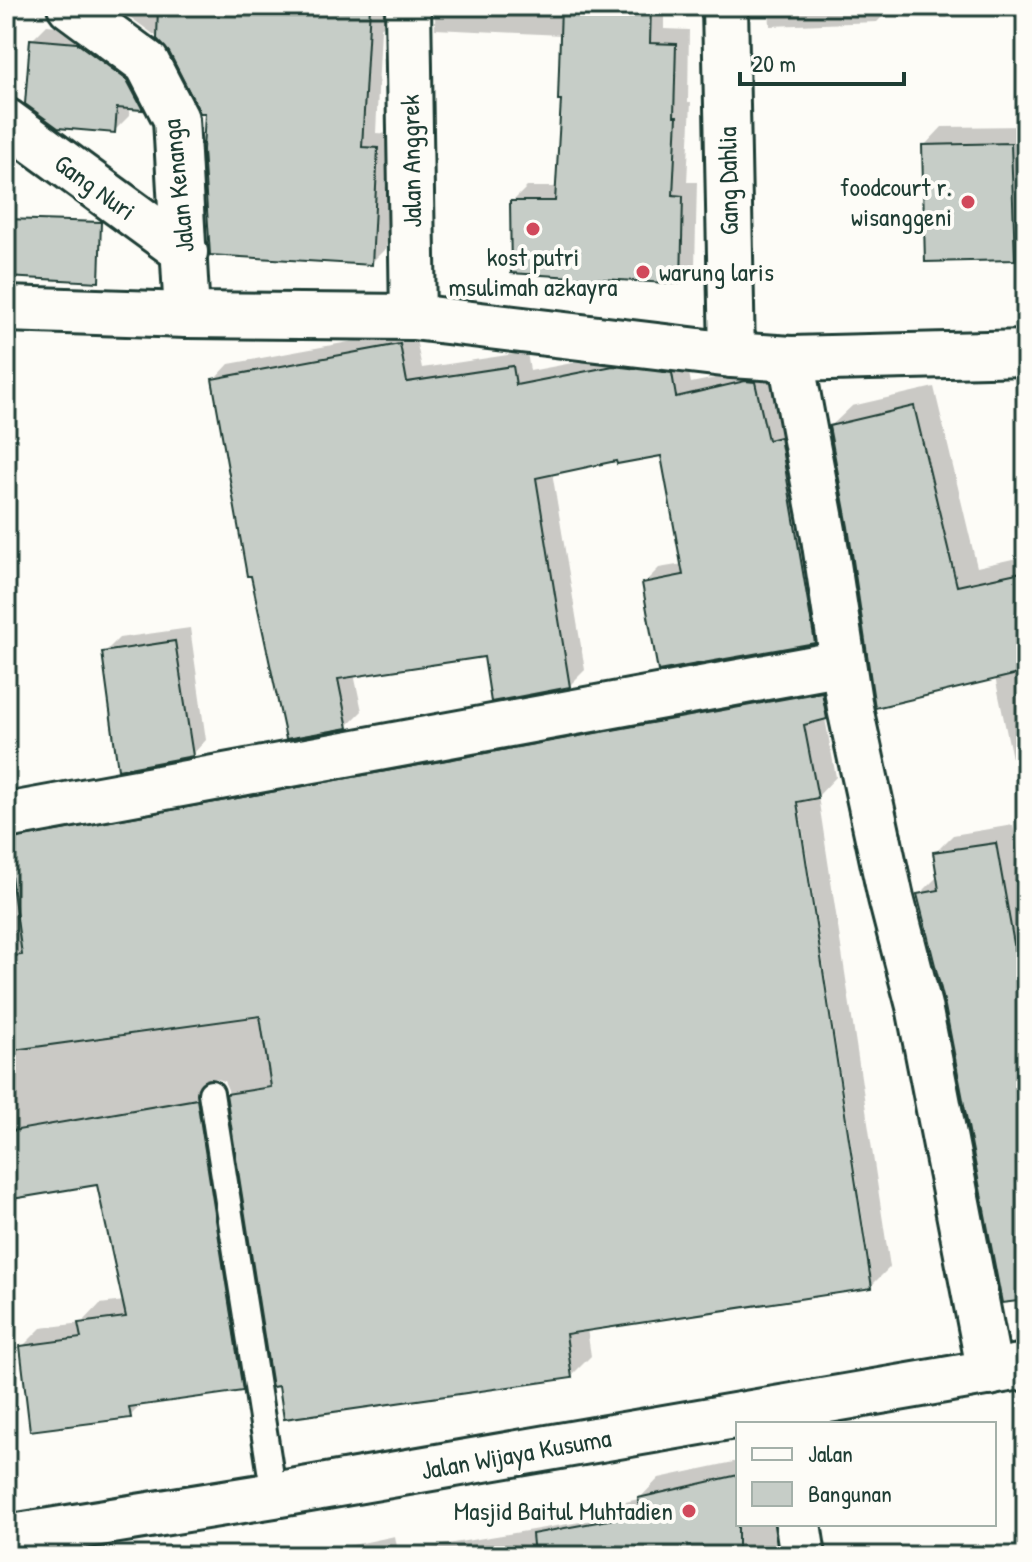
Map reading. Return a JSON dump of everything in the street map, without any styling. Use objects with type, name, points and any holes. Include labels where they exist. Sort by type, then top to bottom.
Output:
[{"type":"street","name":"Jalan Kenanga","points":[[70,6],[147,63],[176,119],[187,315]]},
{"type":"street","name":"Jalan Anggrek","points":[[408,6],[413,317]]},
{"type":"street","name":"Gang Dahlia","points":[[725,6],[732,355]]},
{"type":"street","name":"Gang Nuri","points":[[6,121],[185,252]]},
{"type":"street","points":[[6,309],[187,315],[413,317],[732,355],[791,359],[1026,353]]},
{"type":"street","points":[[791,359],[823,531],[850,708],[891,898],[1008,1369]]},
{"type":"street","points":[[6,816],[843,663]]},
{"type":"street","name":"Jalan Wijaya Kusuma","points":[[748,1422],[1008,1369]]},
{"type":"street","name":"Jalan Wijaya Kusuma","points":[[6,1538],[736,1424]]},
{"type":"street","points":[[798,1526],[803,1556]]},
{"type":"lane","points":[[211,1093],[274,1495]]},
{"type":"building","points":[[158,6],[370,6],[362,147],[378,148],[372,265],[210,255],[203,150],[205,113],[200,113],[169,52],[157,39]]},
{"type":"building","points":[[561,6],[651,6],[650,43],[676,44],[674,116],[677,116],[673,195],[683,196],[681,284],[511,273],[510,201],[555,201],[561,100],[558,100]]},
{"type":"building","points":[[30,39],[77,43],[127,80],[143,110],[117,108],[115,133],[58,128],[25,104]]},
{"type":"building","name":"foodcourt r. wisanggeni","points":[[1011,143],[1015,260],[925,262],[922,145]]},
{"type":"building","points":[[6,219],[101,222],[99,282],[6,277]]},
{"type":"building","points":[[400,344],[407,382],[513,366],[516,385],[613,366],[672,373],[676,397],[745,381],[755,382],[768,440],[780,437],[815,643],[658,671],[642,583],[683,575],[661,456],[617,464],[616,461],[536,478],[570,687],[491,702],[484,657],[338,679],[348,728],[286,739],[251,576],[247,576],[212,379]]},
{"type":"building","points":[[914,406],[957,586],[1026,571],[1026,672],[875,708],[848,527],[829,426]]},
{"type":"building","points":[[175,641],[193,756],[118,770],[102,652]]},
{"type":"building","points":[[822,692],[827,719],[804,725],[818,798],[797,802],[872,1288],[566,1334],[572,1378],[284,1419],[279,1386],[272,1387],[226,1094],[271,1087],[260,1016],[6,1051],[6,957],[22,955],[6,840]]},
{"type":"building","points":[[996,843],[1026,1011],[1026,1300],[1002,1303],[944,1001],[917,894],[939,890],[933,852]]},
{"type":"building","points":[[197,1099],[243,1391],[129,1407],[131,1418],[30,1431],[20,1346],[81,1338],[78,1323],[126,1317],[97,1185],[6,1200],[6,1132]]},
{"type":"building","name":"Masjid Baitul Muhtadien","points":[[736,1475],[738,1556],[534,1556],[532,1534],[641,1514],[638,1498]]},
{"type":"place","name":"foodcourt r. wisanggeni","points":[[968,202]]},
{"type":"place","name":"kost putri msulimah azkayra","points":[[533,229]]},
{"type":"place","name":"warung laris","points":[[643,272]]},
{"type":"place","name":"Masjid Baitul Muhtadien","points":[[689,1511]]}]
